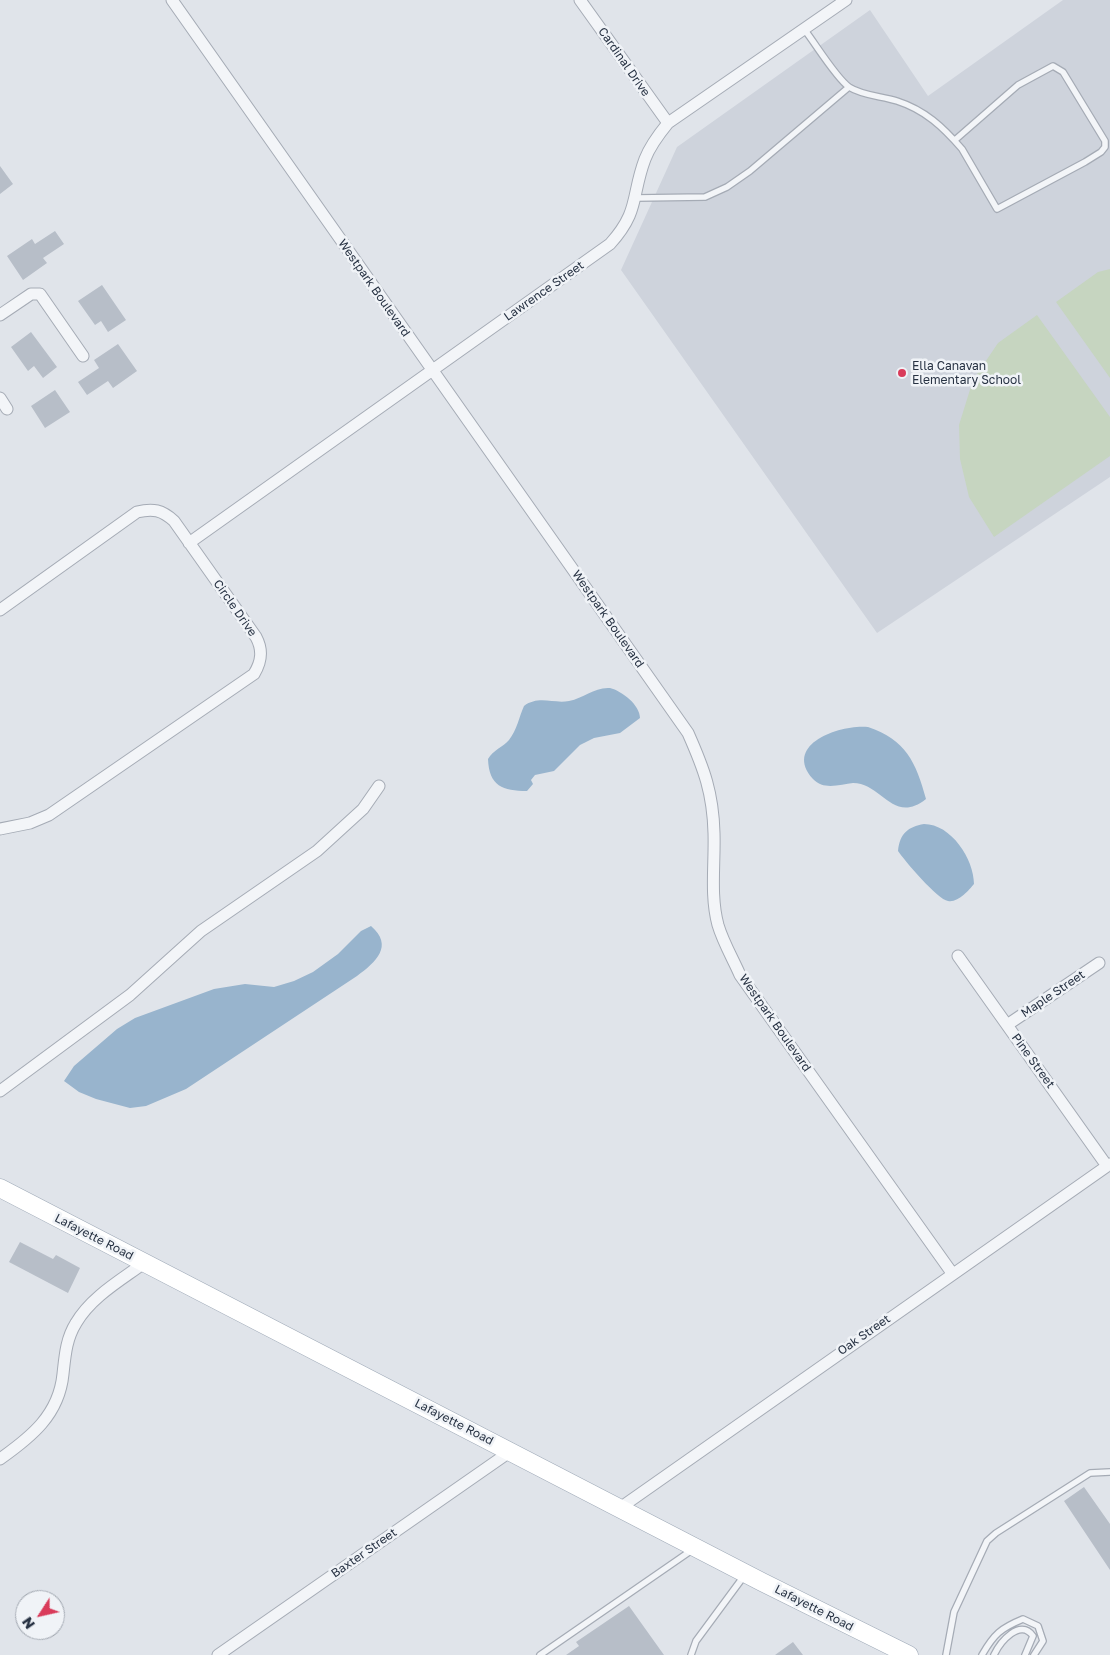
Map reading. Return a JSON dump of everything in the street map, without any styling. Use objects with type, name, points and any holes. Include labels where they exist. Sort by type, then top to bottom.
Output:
[{"type":"main road","name":"Lafayette Road","points":[[0,1188],[746,1573],[909,1655]]},
{"type":"street","name":"Westpark Boulevard","points":[[172,0],[688,733],[706,775],[712,804],[714,834],[712,881],[718,925],[740,974],[952,1273]]},
{"type":"street","name":"Cardinal Drive","points":[[580,0],[668,123]]},
{"type":"street","name":"Lawrence Street","points":[[189,543],[610,244],[623,230],[631,215],[639,177],[646,158],[655,139],[668,123],[846,0]]},
{"type":"street","points":[[0,315],[31,294],[40,294],[83,356]]},
{"type":"street","points":[[0,398],[7,409]]},
{"type":"street","name":"Circle Drive","points":[[0,610],[137,512],[147,509],[166,514],[189,543],[256,637],[262,656],[254,674],[68,804],[30,823],[0,829]]},
{"type":"street","points":[[0,1091],[130,996],[201,931],[317,851],[363,810],[379,786]]},
{"type":"street","name":"Pine Street","points":[[958,956],[1109,1165]]},
{"type":"street","name":"Maple Street","points":[[1007,1025],[1099,963]]},
{"type":"street","name":"Oak Street","points":[[620,1508],[952,1273],[1109,1165]]},
{"type":"street","points":[[0,1459],[30,1438],[44,1423],[55,1405],[61,1387],[68,1340],[76,1323],[98,1298],[144,1262]]},
{"type":"street","name":"Baxter Street","points":[[218,1655],[511,1451]]},
{"type":"lane","points":[[804,29],[849,87],[870,95],[898,101],[926,114],[944,127],[979,176],[997,209],[1085,162],[1101,152],[1105,147],[1106,141],[1063,72],[1053,66],[1018,86],[955,140]]},
{"type":"lane","points":[[636,198],[705,197],[727,187],[849,87]]},
{"type":"lane","points":[[946,1655],[954,1612],[987,1541],[996,1533],[1090,1473],[1110,1472]]},
{"type":"lane","points":[[540,1655],[696,1547]]},
{"type":"lane","points":[[691,1655],[696,1641],[746,1573]]},
{"type":"lane","points":[[982,1655],[992,1636],[1006,1626],[1023,1619],[1038,1626],[1043,1641],[1034,1655]]},
{"type":"lane","points":[[994,1655],[1001,1642],[1021,1630],[1033,1636],[1025,1655]]},
{"type":"shaded area","name":"Ella Canavan Elementary School","points":[[1063,0],[1110,0],[1110,477],[877,633],[621,270],[677,147],[870,10],[928,96]]},
{"type":"green space","points":[[1110,269],[1110,378],[1056,302],[1098,272]]},
{"type":"green space","points":[[1037,315],[1110,417],[1110,456],[994,537],[969,497],[960,459],[959,425],[973,380],[998,343]]},
{"type":"water","points":[[610,688],[630,699],[637,708],[640,718],[620,733],[594,738],[580,745],[554,771],[535,775],[531,780],[533,784],[527,791],[504,788],[494,781],[488,759],[512,736],[524,706],[541,700],[569,701],[599,689]]},
{"type":"water","points":[[868,727],[892,739],[907,754],[918,774],[926,799],[915,806],[905,807],[888,801],[863,785],[853,783],[827,786],[817,783],[813,779],[805,767],[805,756],[810,746],[831,733],[844,729]]},
{"type":"water","points":[[924,824],[934,826],[952,836],[970,864],[974,884],[963,896],[956,900],[948,901],[937,894],[914,871],[898,851],[903,835],[909,829]]},
{"type":"water","points":[[371,926],[378,933],[382,947],[376,959],[370,965],[357,976],[186,1089],[146,1106],[130,1108],[96,1099],[79,1092],[64,1081],[74,1066],[117,1029],[135,1018],[214,989],[245,984],[274,987],[294,981],[313,972],[338,954],[361,931]]},
{"type":"building","points":[[0,166],[13,184],[0,194]]},
{"type":"building","points":[[55,231],[64,244],[43,258],[47,263],[23,280],[7,256],[32,239],[35,244]]},
{"type":"building","points":[[102,285],[126,320],[108,332],[101,321],[95,325],[78,301]]},
{"type":"building","points":[[31,332],[57,367],[43,378],[34,366],[28,371],[11,347]]},
{"type":"building","points":[[118,344],[137,371],[113,388],[108,381],[87,395],[78,382],[99,368],[94,360]]},
{"type":"building","points":[[55,390],[70,412],[45,428],[31,406]]},
{"type":"building","points":[[20,1242],[53,1259],[56,1255],[80,1268],[68,1293],[9,1262]]},
{"type":"building","points":[[1084,1487],[1110,1524],[1110,1570],[1064,1501]]},
{"type":"building","points":[[629,1606],[664,1655],[566,1655],[579,1646],[576,1642]]},
{"type":"building","points":[[793,1642],[803,1655],[775,1655]]},
{"type":"place","name":"Ella Canavan Elementary School","points":[[902,373]]}]
